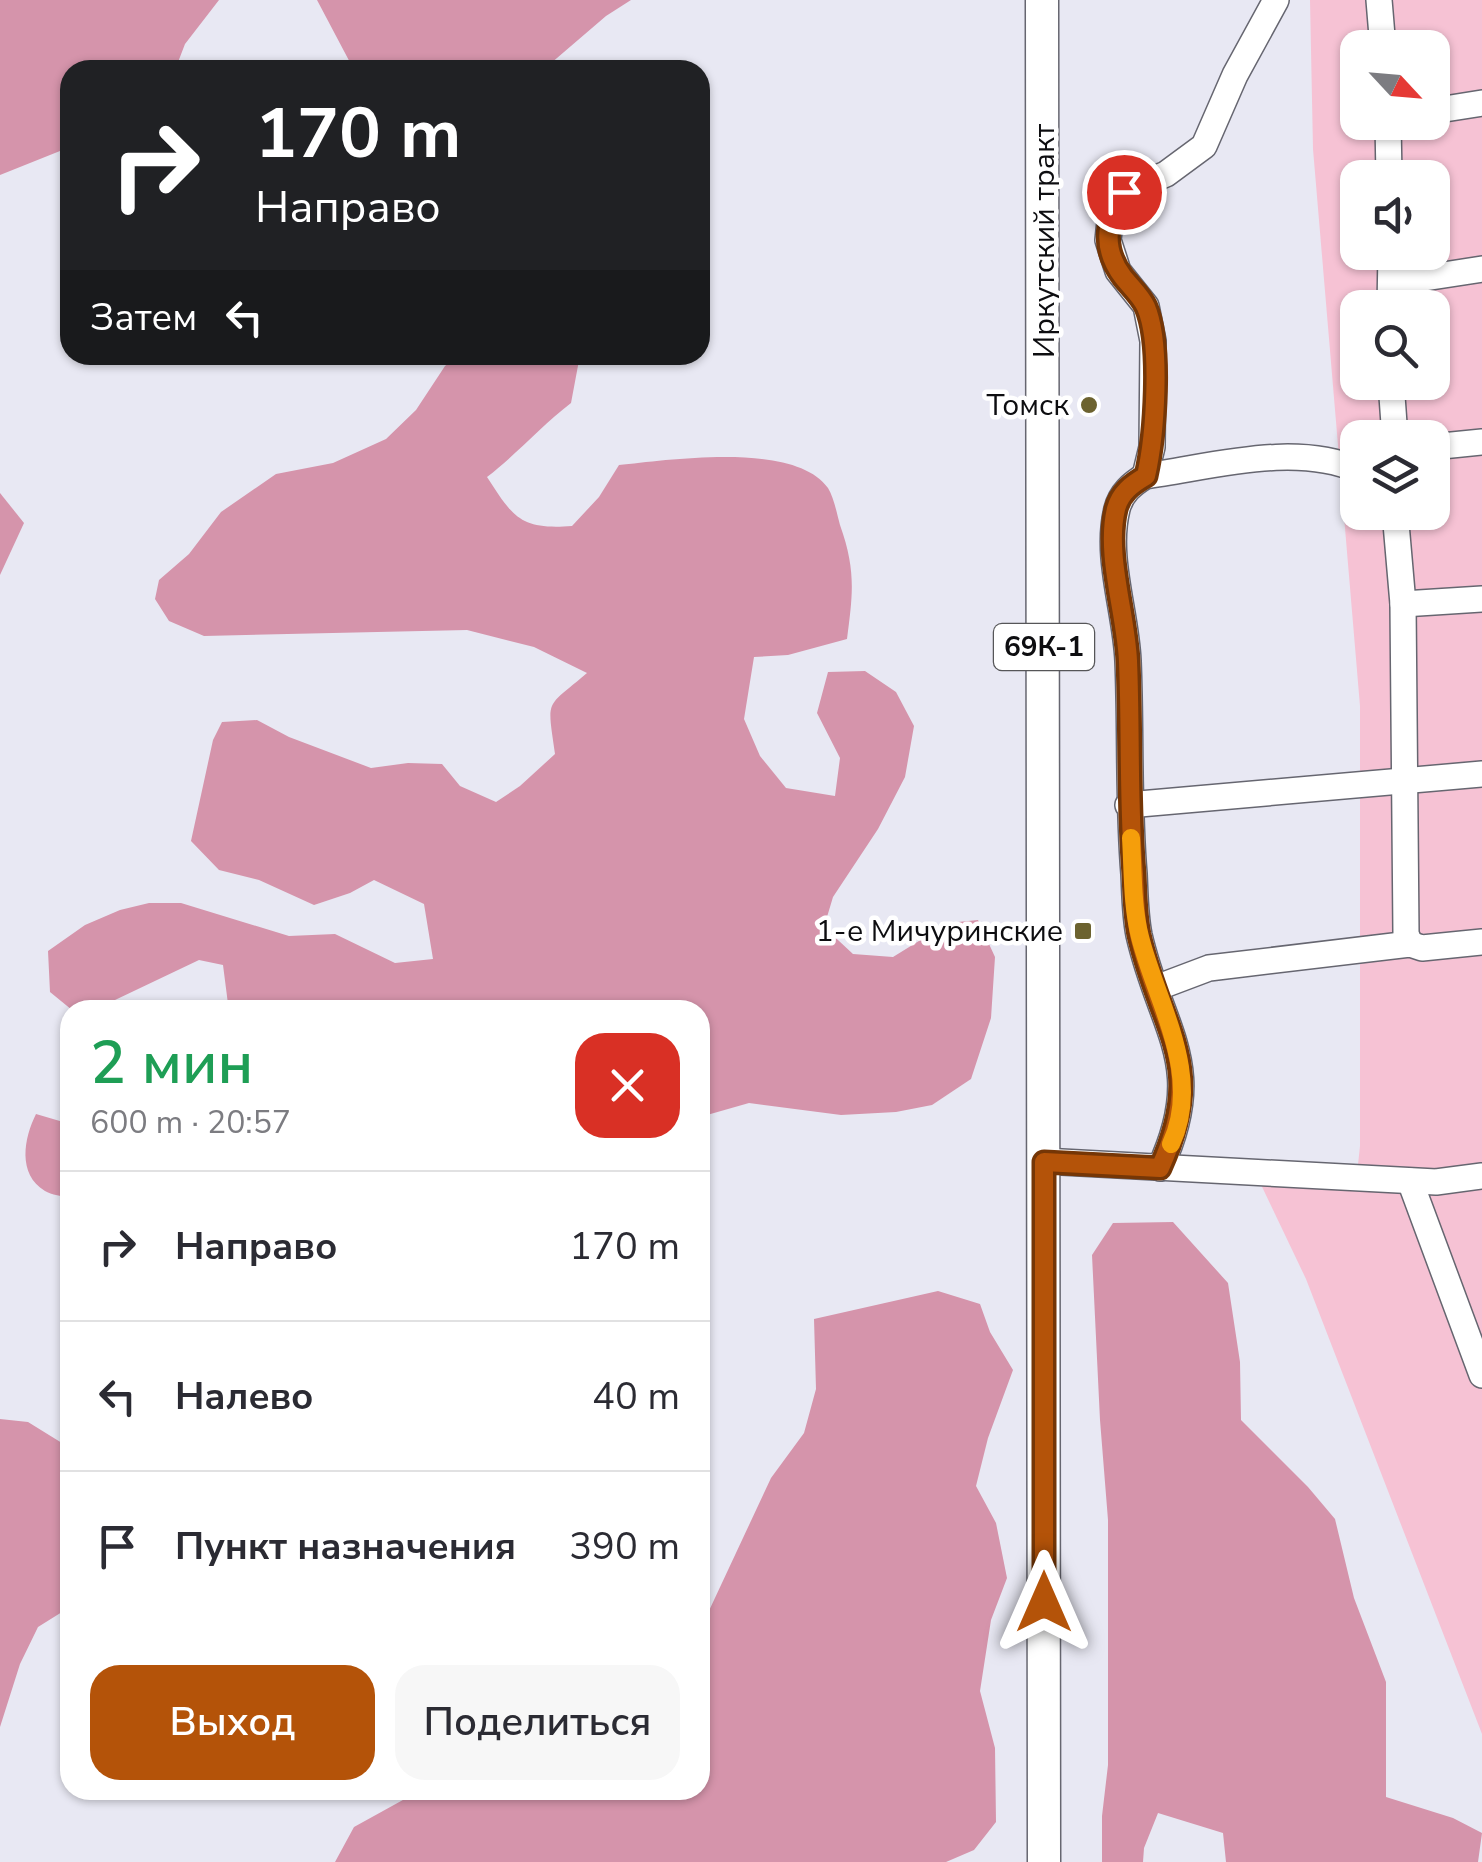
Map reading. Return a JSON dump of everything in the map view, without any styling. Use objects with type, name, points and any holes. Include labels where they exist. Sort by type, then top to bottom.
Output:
[{"type":"main road","name":"Иркутский тракт","points":[[1042,0],[1044,1862]]},
{"type":"street","points":[[1146,476],[1152,446],[1153,341],[1146,306],[1118,271],[1108,240],[1111,212],[1124,192],[1166,174],[1204,146],[1235,75],[1276,0]]},
{"type":"street","points":[[1379,0],[1381,30]]},
{"type":"street","points":[[1450,108],[1482,102]]},
{"type":"street","points":[[1411,290],[1482,269]]},
{"type":"street","points":[[1450,445],[1482,442]]},
{"type":"street","points":[[1160,1168],[1175,1134],[1183,1094],[1179,1056],[1138,933],[1128,805],[1128,659],[1114,546],[1116,508],[1128,487],[1146,476],[1285,457],[1340,463]]},
{"type":"street","points":[[1397,530],[1404,604],[1406,934],[1410,944]]},
{"type":"street","points":[[1404,604],[1482,600]]},
{"type":"street","points":[[1128,805],[1482,774]]},
{"type":"street","points":[[1156,988],[1209,968],[1410,944],[1422,948],[1482,942]]},
{"type":"street","points":[[1044,1162],[1436,1182],[1482,1176]]},
{"type":"street","points":[[1410,1181],[1482,1375]]},
{"type":"shaded area","points":[[0,0],[219,0],[185,44],[179,60],[60,60],[60,151],[0,175]]},
{"type":"shaded area","points":[[317,0],[631,0],[555,60],[349,60]]},
{"type":"shaded area","points":[[1310,0],[1482,0],[1482,1734],[1306,1279],[1255,1172],[1357,1174],[1360,706],[1345,530],[1450,530],[1450,420],[1340,420],[1340,469],[1313,149]]},
{"type":"shaded area","points":[[578,365],[571,403],[487,477],[512,511],[529,523],[572,526],[599,497],[619,465],[698,458],[761,459],[812,473],[828,488],[851,569],[847,639],[788,655],[754,657],[744,719],[760,756],[786,788],[835,796],[840,758],[817,713],[828,672],[865,671],[896,692],[914,726],[905,777],[878,829],[833,897],[824,927],[853,954],[893,957],[948,923],[978,920],[995,957],[991,1018],[971,1079],[932,1105],[896,1112],[841,1115],[749,1103],[710,1114],[710,1000],[227,1000],[223,965],[199,960],[115,1000],[60,1000],[50,992],[48,951],[85,925],[149,903],[181,903],[289,936],[335,934],[395,963],[433,959],[424,904],[374,880],[314,905],[259,880],[219,870],[191,841],[213,740],[222,722],[257,720],[289,737],[371,768],[442,764],[460,786],[496,802],[555,754],[552,706],[587,673],[534,647],[467,630],[204,636],[169,621],[155,599],[159,580],[189,554],[221,512],[276,474],[333,463],[386,439],[416,410],[445,366]]},
{"type":"shaded area","points":[[0,493],[24,523],[0,575]]},
{"type":"shaded area","points":[[36,1114],[60,1121],[60,1196],[45,1191],[30,1175],[26,1155],[28,1134]]},
{"type":"shaded area","points":[[1173,1222],[1228,1283],[1240,1362],[1241,1420],[1335,1519],[1354,1598],[1386,1682],[1386,1797],[1453,1818],[1482,1833],[1478,1862],[1226,1862],[1223,1833],[1158,1813],[1144,1848],[1143,1862],[1102,1862],[1108,1765],[1108,1520],[1092,1255],[1113,1223]]},
{"type":"shaded area","points":[[938,1291],[980,1304],[990,1332],[1013,1370],[988,1438],[976,1486],[996,1523],[1007,1578],[991,1620],[980,1691],[995,1748],[996,1822],[974,1850],[946,1862],[335,1862],[354,1827],[403,1800],[710,1800],[710,1609],[771,1478],[804,1433],[816,1389],[814,1319]]},
{"type":"shaded area","points":[[0,1419],[28,1422],[60,1442],[60,1613],[38,1627],[20,1664],[0,1727]]},
{"type":"slow traffic","points":[[1131,838],[1138,933],[1179,1056],[1183,1094],[1171,1144]]},
{"type":"place","name":"Томск","points":[[1089,405]]},
{"type":"place","name":"1-е Мичуринские","points":[[1083,931]]},
{"type":"route","points":[[1044,1602],[1044,1162],[1160,1168],[1175,1134],[1183,1094],[1179,1056],[1138,933],[1128,805],[1128,659],[1114,546],[1116,508],[1128,487],[1146,476],[1154,408],[1153,341],[1146,306],[1118,271],[1108,240],[1111,212],[1124,192]]}]
